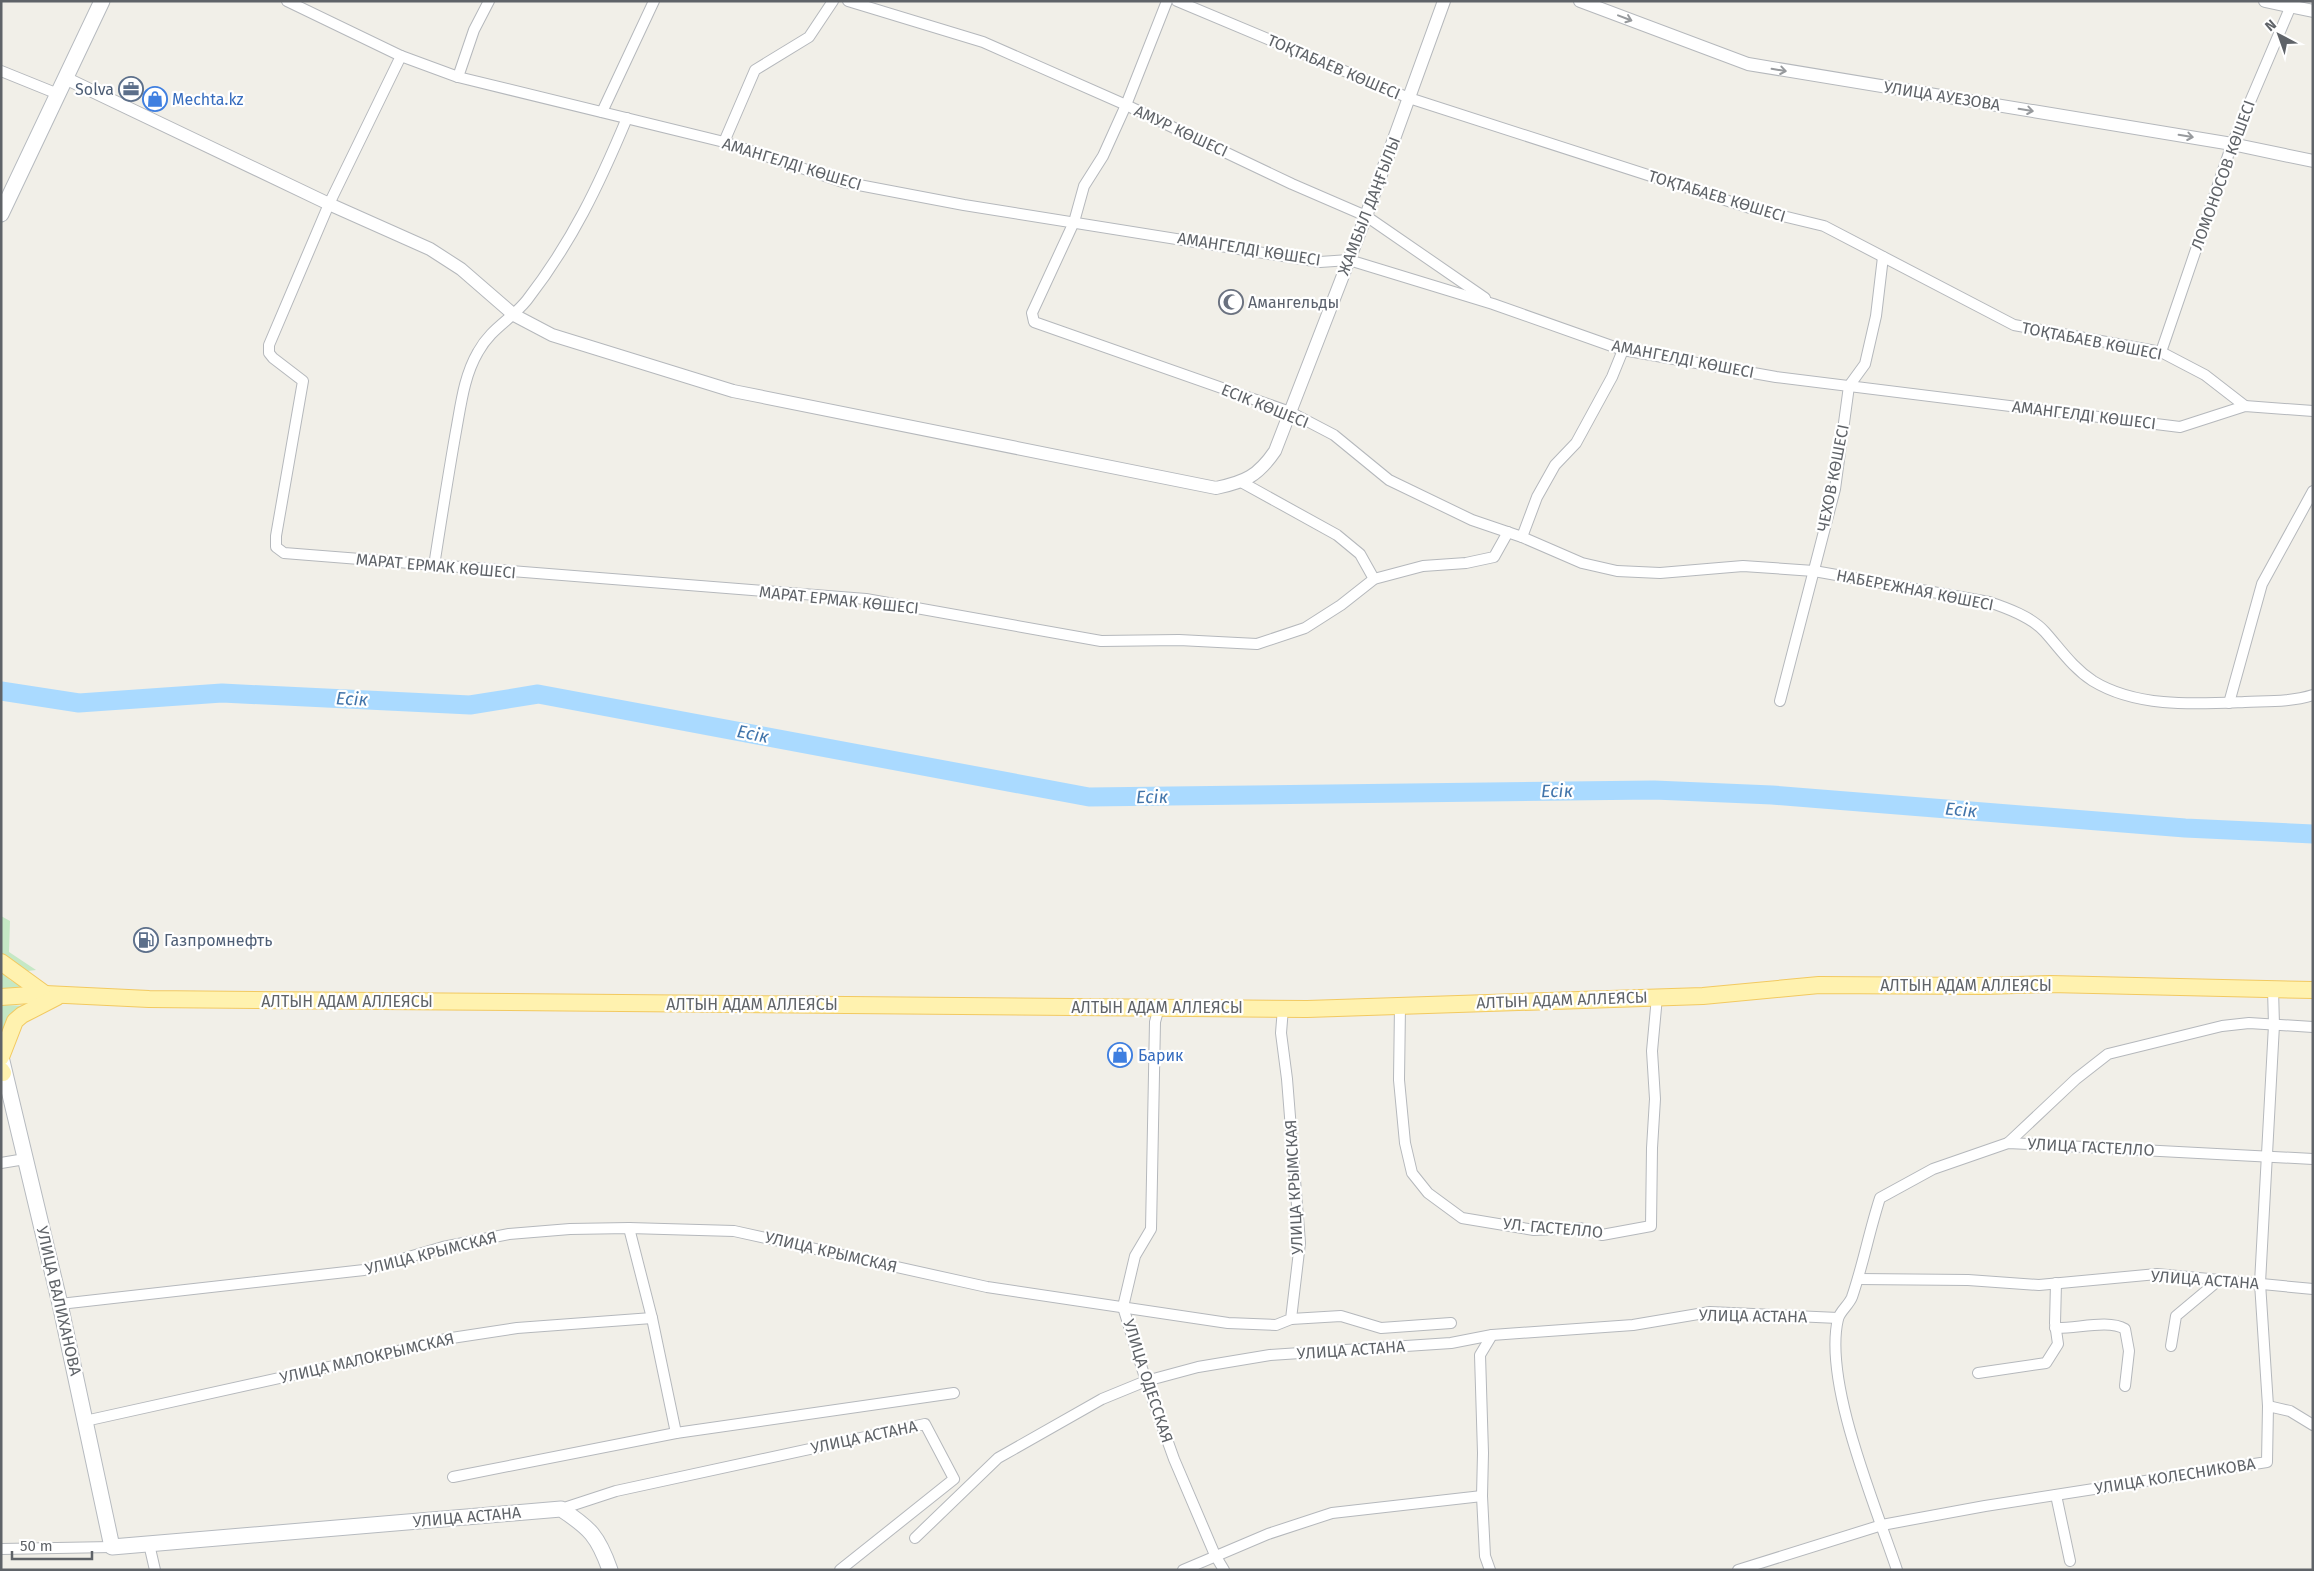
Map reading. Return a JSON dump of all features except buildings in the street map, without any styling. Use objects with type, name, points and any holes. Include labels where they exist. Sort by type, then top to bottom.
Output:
[{"type":"main road","points":[[1,214],[102,1]]},
{"type":"main road","points":[[1,962],[53,994],[15,1021],[2,1064]]},
{"type":"main road","name":"АЛТЫН АДАМ АЛЛЕЯСЫ","points":[[1,997],[53,994],[149,1000],[1283,1008],[1704,996],[1819,985],[1983,986],[2050,984],[2313,990]]},
{"type":"main road","name":"УЛИЦА ВАЛИХАНОВА","points":[[2,1064],[60,1304],[112,1547]]},
{"type":"main road","points":[[561,1509],[586,1526],[602,1547],[610,1570]]},
{"type":"main road","name":"УЛИЦА АСТАНА","points":[[112,1547],[561,1509]]},
{"type":"street","name":"АМАНГЕЛДІ КӨШЕСІ","points":[[287,1],[401,56],[458,77],[724,142],[843,182],[964,205],[1320,262],[1349,260],[1493,304],[1623,350],[1776,377],[2180,426],[2245,406],[2313,411]]},
{"type":"street","points":[[458,77],[474,30],[489,1]]},
{"type":"street","points":[[602,112],[654,1]]},
{"type":"street","points":[[724,142],[755,70],[809,37],[833,1]]},
{"type":"street","name":"АМУР КӨШЕСІ","points":[[848,1],[983,42],[1126,105],[1292,184],[1366,216],[1493,304]]},
{"type":"street","points":[[1074,222],[1084,186],[1103,156],[1126,105],[1167,1]]},
{"type":"street","name":"ТОҚТАБАЕВ КӨШЕСІ","points":[[1176,1],[1409,98],[1750,208],[1824,226],[2014,326],[2161,352],[2205,375],[2245,406]]},
{"type":"street","name":"ЖАМБЫЛ ДАҢҒЫЛЫ","points":[[1243,483],[1264,467],[1271,456],[1290,412],[1366,216],[1444,1]]},
{"type":"street","name":"УЛИЦА АУЕЗОВА","points":[[1580,1],[1748,64],[2232,144],[2313,161]]},
{"type":"street","points":[[2265,1],[2291,4],[2313,12]]},
{"type":"street","name":"ЛОМОНОСОВ КӨШЕСІ","points":[[2161,352],[2232,144],[2291,4]]},
{"type":"street","points":[[329,204],[401,56]]},
{"type":"street","points":[[1,71],[58,94]]},
{"type":"street","points":[[65,78],[329,204],[430,249],[461,269],[514,315],[552,335],[733,391],[1216,488],[1243,483],[1337,535],[1360,554],[1374,579],[1423,566],[1466,563],[1494,556],[1508,532]]},
{"type":"street","points":[[434,566],[466,381],[478,351],[495,328],[514,315],[552,266],[583,217],[627,118]]},
{"type":"street","name":"МАРАТ ЕРМАК КӨШЕСІ","points":[[329,204],[269,345],[269,353],[273,358],[303,381],[276,536],[276,547],[284,553],[866,599],[1101,641],[1179,640],[1256,644],[1305,628],[1341,606],[1374,579]]},
{"type":"street","name":"ЕСІК КӨШЕСІ","points":[[1074,222],[1032,312],[1034,322],[1290,412],[1334,435],[1389,480],[1472,520],[1522,537]]},
{"type":"street","name":"ЧЕХОВ КӨШЕСІ","points":[[1780,701],[1835,489],[1849,386],[1865,364],[1876,316],[1883,257]]},
{"type":"street","points":[[1522,537],[1537,497],[1555,465],[1576,443],[1612,377],[1623,350]]},
{"type":"street","points":[[2229,703],[2262,584],[2313,491]]},
{"type":"street","name":"НАБЕРЕЖНАЯ КӨШЕСІ","points":[[1522,537],[1582,563],[1617,571],[1660,573],[1743,566],[1814,571],[1989,602],[2010,609],[2044,631],[2072,665],[2094,681],[2119,693],[2177,703],[2297,700],[2313,695]]},
{"type":"street","name":"УЛИЦА КОЛЕСНИКОВА","points":[[1738,1570],[1882,1525],[2056,1495],[2267,1462],[2268,1406],[2260,1283],[2274,1024],[2273,989]]},
{"type":"street","name":"УЛ. ГАСТЕЛЛО","points":[[1400,1006],[1399,1080],[1405,1144],[1412,1174],[1428,1193],[1462,1218],[1534,1230],[1580,1228],[1602,1235],[1651,1226],[1655,1098],[1652,1051],[1657,997]]},
{"type":"street","name":"УЛИЦА ОДЕССКАЯ","points":[[1159,1008],[1156,1022],[1151,1229],[1135,1256],[1123,1307],[1146,1381],[1174,1459],[1215,1555],[1224,1570]]},
{"type":"street","name":"УЛИЦА КРЫМСКАЯ","points":[[60,1304],[364,1270],[443,1247],[509,1234],[570,1229],[629,1228],[734,1230],[987,1287],[1228,1323],[1276,1325],[1291,1319],[1300,1243],[1287,1079],[1281,1033],[1283,1008]]},
{"type":"street","points":[[2008,1143],[2076,1079],[2108,1054],[2222,1026],[2249,1023],[2313,1027]]},
{"type":"street","name":"УЛИЦА ГАСТЕЛЛО","points":[[1858,1278],[1867,1235],[1880,1198],[1933,1169],[2008,1143],[2313,1158]]},
{"type":"street","points":[[1,1163],[25,1158]]},
{"type":"street","points":[[629,1228],[652,1318],[676,1433]]},
{"type":"street","name":"УЛИЦА АСТАНА","points":[[1858,1278],[1968,1280],[2038,1284],[2157,1274],[2313,1289]]},
{"type":"street","points":[[1858,1278],[1851,1300],[1838,1318],[1837,1363],[1845,1414],[1897,1570]]},
{"type":"street","points":[[2171,1346],[2176,1316],[2219,1280]]},
{"type":"street","points":[[1978,1373],[2046,1363],[2058,1344],[2055,1328],[2056,1283]]},
{"type":"street","name":"УЛИЦА АСТАНА","points":[[915,1538],[998,1458],[1102,1399],[1146,1381],[1198,1367],[1270,1355],[1450,1343],[1492,1335],[1633,1325],[1710,1312],[1838,1318]]},
{"type":"street","points":[[1291,1319],[1341,1316],[1382,1328],[1452,1323]]},
{"type":"street","name":"УЛИЦА МАЛОКРЫМСКАЯ","points":[[85,1421],[374,1357],[445,1338],[517,1328],[652,1318]]},
{"type":"street","points":[[2055,1328],[2072,1329],[2095,1325],[2119,1325],[2125,1329],[2129,1351],[2125,1386]]},
{"type":"street","points":[[1490,1570],[1485,1556],[1482,1496],[1483,1453],[1480,1355],[1492,1335]]},
{"type":"street","points":[[454,1477],[676,1433],[954,1392]]},
{"type":"street","points":[[2268,1406],[2290,1411],[2313,1425]]},
{"type":"street","name":"УЛИЦА АСТАНА","points":[[561,1509],[616,1491],[924,1424],[954,1479],[840,1570]]},
{"type":"street","points":[[2056,1495],[2070,1561]]},
{"type":"street","points":[[1183,1570],[1268,1534],[1332,1513],[1482,1496]]},
{"type":"street","points":[[149,1544],[155,1570]]},
{"type":"street","name":"УЛИЦА АСТАНА","points":[[1,1549],[112,1547]]},
{"type":"green space","points":[[1,916],[10,921],[9,952],[36,970],[19,972],[1,954]]},
{"type":"green space","points":[[1,970],[10,980],[33,993],[1,990]]},
{"type":"green space","points":[[1,1005],[31,1006],[1,1040]]},
{"type":"waterway","name":"Есік","points":[[1,691],[79,703],[222,693],[470,705],[538,694],[1089,797],[1654,790],[1772,795],[2185,828],[2313,834]]},
{"type":"place","name":"Solva","points":[[131,89]]},
{"type":"place","name":"Mechta.kz","points":[[155,99]]},
{"type":"place","name":"Амангельды","points":[[1231,302]]},
{"type":"place","name":"Газпромнефть","points":[[146,940]]},
{"type":"place","name":"Барик","points":[[1120,1055]]}]
